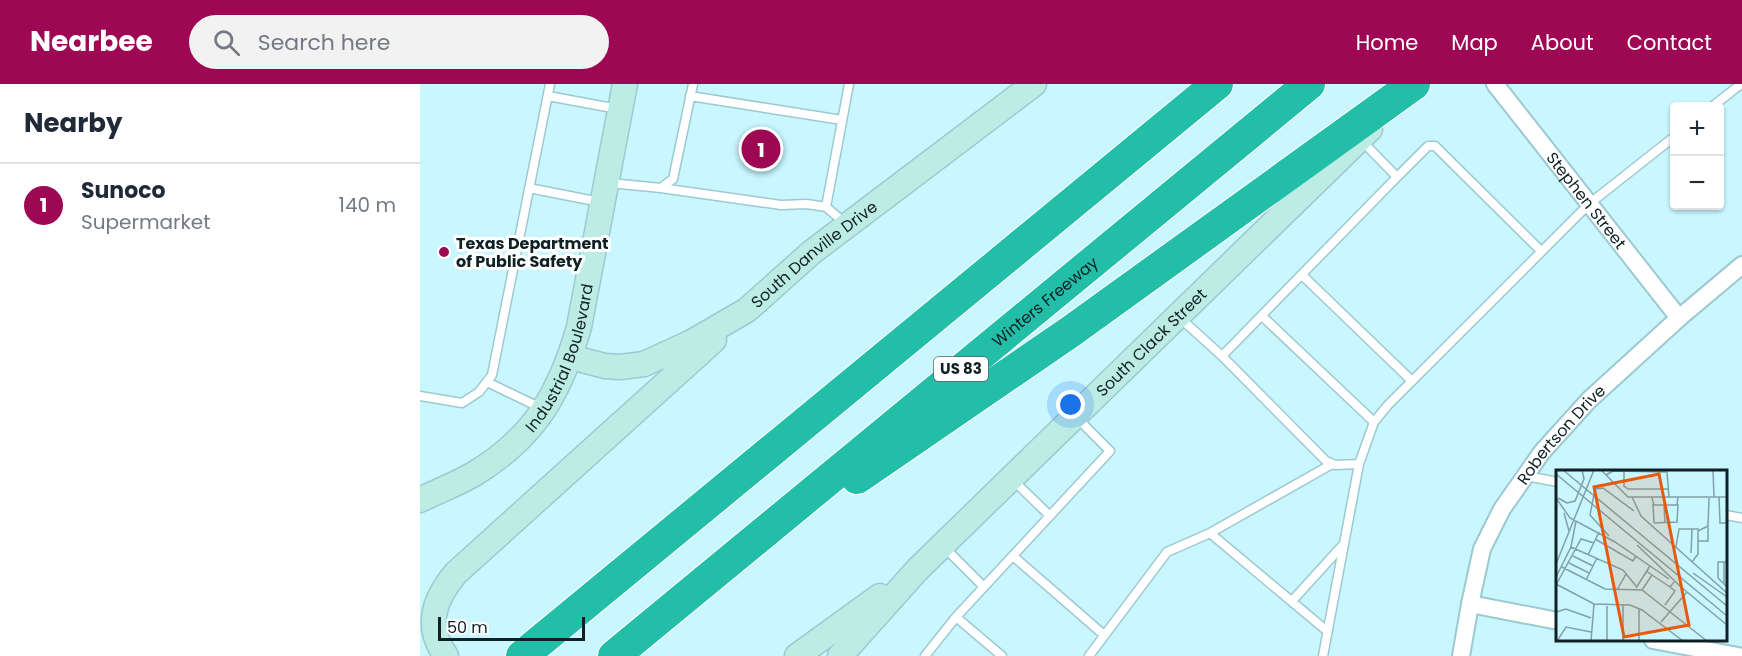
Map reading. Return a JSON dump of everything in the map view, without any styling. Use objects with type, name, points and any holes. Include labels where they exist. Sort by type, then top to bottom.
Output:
[{"type":"highway","points":[[1122,162],[1198,84]]},
{"type":"highway","points":[[522,656],[1217,84]]},
{"type":"highway","name":"Winters Freeway","points":[[614,656],[1309,84]]},
{"type":"highway","points":[[681,599],[1070,332],[1415,84]]},
{"type":"main road","name":"Industrial Boulevard","points":[[420,500],[473,475],[494,461],[529,429],[545,410],[558,388],[579,327],[625,84]]},
{"type":"main road","name":"South Danville Drive","points":[[570,357],[605,366],[644,364],[692,342],[747,310],[812,252],[1034,84]]},
{"type":"main road","name":"South Clack Street","points":[[840,656],[942,545],[1415,84]]},
{"type":"main road","points":[[446,656],[435,637],[433,621],[436,604],[443,588],[456,573],[747,310]]},
{"type":"main road","points":[[797,656],[918,569]]},
{"type":"street","name":"Stephen Street","points":[[1495,84],[1679,318]]},
{"type":"street","name":"Robertson Drive","points":[[1461,656],[1482,549],[1502,509],[1542,452],[1589,400],[1679,318],[1742,265]]},
{"type":"street","points":[[1470,604],[1556,621]]},
{"type":"street","points":[[1663,641],[1738,656]]},
{"type":"lane","points":[[420,396],[462,403],[479,392],[492,375],[550,84]]},
{"type":"lane","points":[[661,188],[674,180],[693,84]]},
{"type":"lane","points":[[826,207],[849,84]]},
{"type":"lane","points":[[1718,102],[1741,84]]},
{"type":"lane","points":[[548,96],[620,109]]},
{"type":"lane","points":[[690,96],[842,120]]},
{"type":"lane","points":[[1360,139],[1397,177]]},
{"type":"lane","points":[[1323,656],[1359,464],[1374,422],[1589,204],[1670,139]]},
{"type":"lane","points":[[1222,356],[1428,146],[1435,146],[1542,252]]},
{"type":"lane","points":[[530,188],[604,192],[661,188],[780,205],[807,204],[826,207],[848,226]]},
{"type":"lane","points":[[1302,275],[1412,381]]},
{"type":"lane","points":[[1178,316],[1222,356],[1326,461],[1332,464],[1359,464]]},
{"type":"lane","points":[[1262,316],[1374,422]]},
{"type":"lane","points":[[487,382],[545,410]]},
{"type":"lane","points":[[925,656],[956,617],[1110,451],[1075,417]]},
{"type":"lane","points":[[1089,656],[1167,552],[1210,533],[1332,464]]},
{"type":"lane","points":[[1526,476],[1556,482]]},
{"type":"lane","points":[[1011,478],[1050,516]]},
{"type":"lane","points":[[1727,515],[1742,518]]},
{"type":"lane","points":[[1210,533],[1328,631]]},
{"type":"lane","points":[[1292,601],[1344,544]]},
{"type":"lane","points":[[942,545],[984,587]]},
{"type":"lane","points":[[1013,556],[1104,635]]},
{"type":"lane","points":[[956,617],[1002,656]]},
{"type":"place","name":"Sunoco","points":[[761,149]]},
{"type":"place","name":"Texas Department of Public Safety","points":[[444,252]]}]
